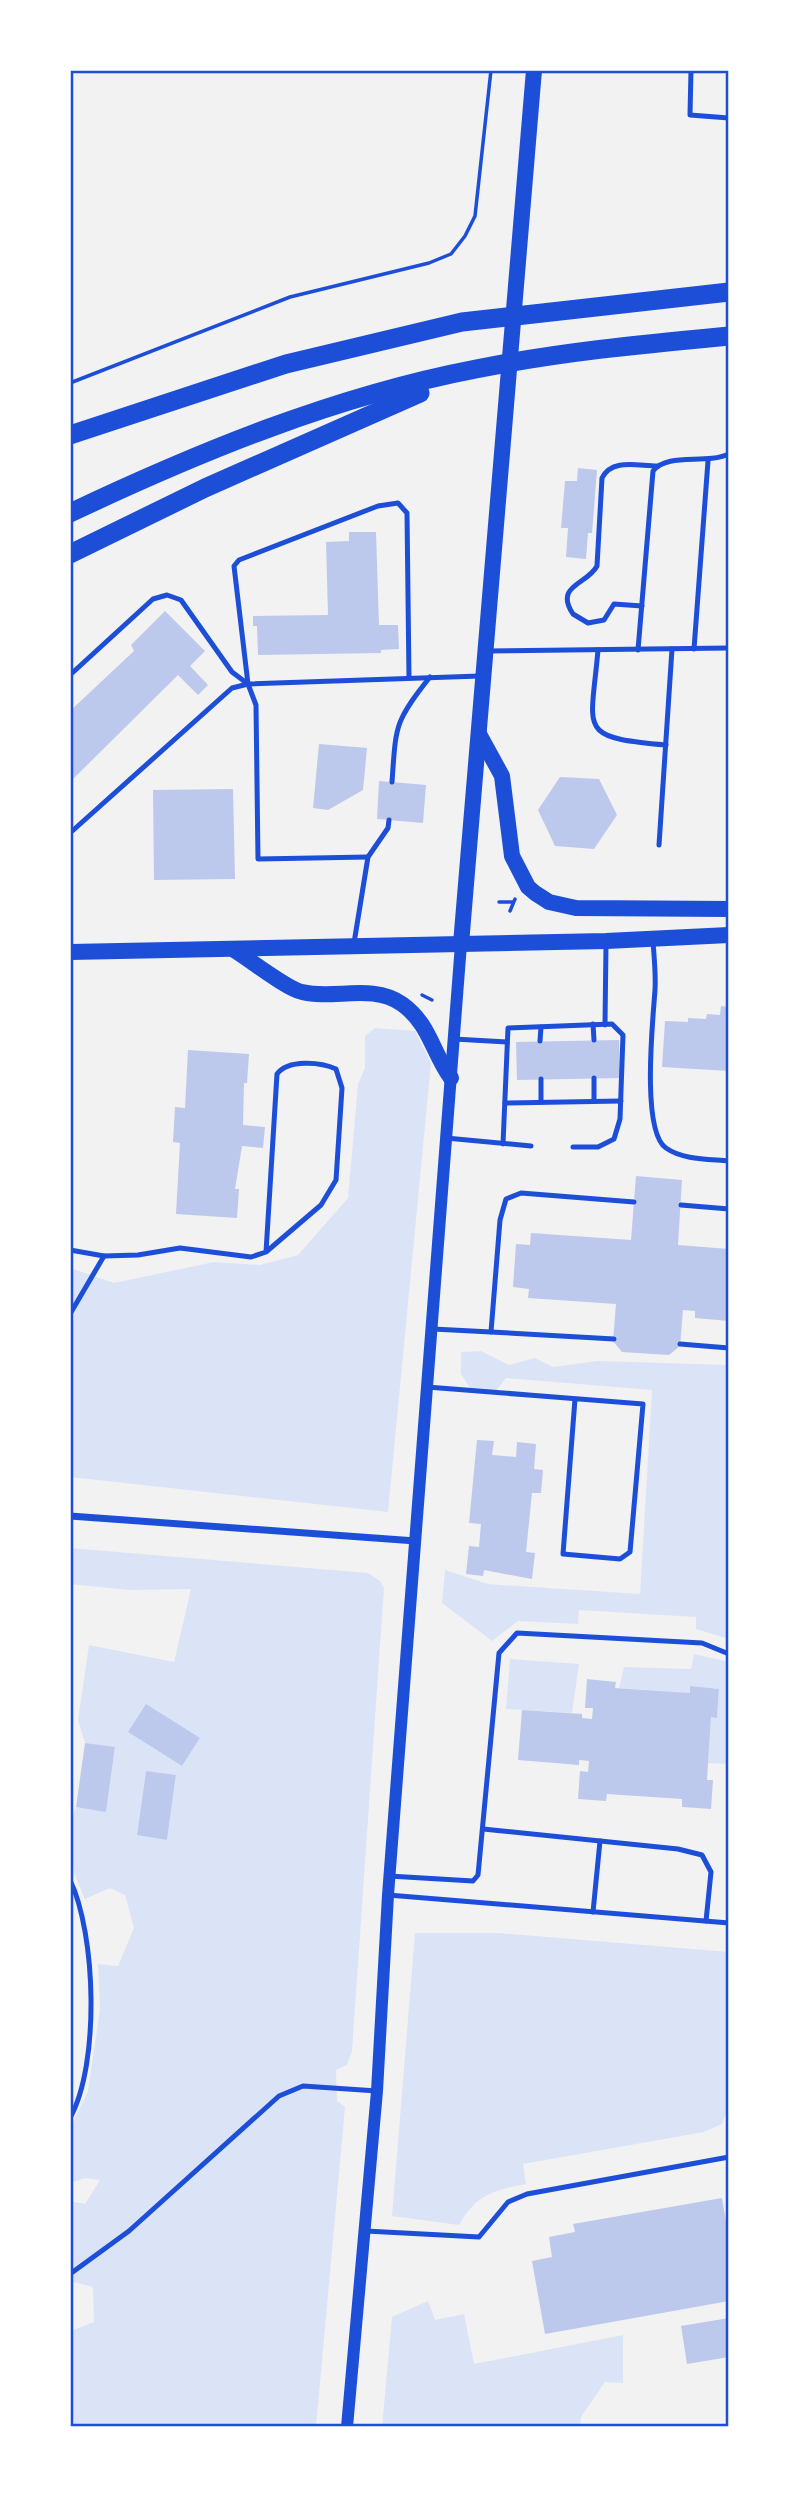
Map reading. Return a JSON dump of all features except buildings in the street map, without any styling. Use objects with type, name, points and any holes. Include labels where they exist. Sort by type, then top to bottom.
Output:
[{"type":"highway","points":[[70,435],[286,364],[462,322],[729,292]]},
{"type":"highway","points":[[70,513],[174,464],[288,422],[475,369],[638,345],[729,336]]},
{"type":"highway","points":[[70,554],[205,488],[475,369]]},
{"type":"highway","points":[[70,444],[121,419]]},
{"type":"main road","points":[[461,944],[534,70]]},
{"type":"main road","points":[[479,734],[502,776],[512,856],[527,887],[535,893],[550,902],[576,908],[729,909]]},
{"type":"main road","points":[[70,952],[606,941],[729,935]]},
{"type":"main road","points":[[234,950],[301,992],[364,993],[392,998],[428,1029],[440,1063],[451,1079]]},
{"type":"street","points":[[347,2427],[377,2091],[389,1876],[461,944]]},
{"type":"street","points":[[70,1516],[416,1541]]},
{"type":"lane","points":[[691,70],[690,115],[729,118]]},
{"type":"lane","points":[[642,606],[614,604],[604,620],[588,623],[573,614],[568,594],[570,587],[590,576],[597,566],[602,478],[616,465],[657,466],[669,460],[708,461],[729,454]]},
{"type":"lane","points":[[694,649],[708,461]]},
{"type":"lane","points":[[638,650],[652,477],[657,466]]},
{"type":"lane","points":[[369,857],[258,859],[256,705],[247,684],[233,575],[239,560],[378,506],[398,503],[407,513],[409,678]]},
{"type":"lane","points":[[70,676],[153,599],[167,595],[181,600],[232,672],[247,684]]},
{"type":"lane","points":[[486,652],[729,648]]},
{"type":"lane","points":[[659,845],[672,649]]},
{"type":"lane","points":[[598,650],[592,719],[598,732],[614,740],[666,745]]},
{"type":"lane","points":[[70,833],[232,688],[247,684],[483,676]]},
{"type":"lane","points":[[392,782],[397,723],[404,709],[430,677]]},
{"type":"lane","points":[[354,946],[369,857],[388,828],[389,820]]},
{"type":"lane","points":[[653,938],[655,988],[650,1068],[656,1133],[666,1148],[677,1153],[729,1161]]},
{"type":"lane","points":[[605,1024],[606,941]]},
{"type":"lane","points":[[593,1024],[594,1040]]},
{"type":"lane","points":[[503,1144],[508,1028],[612,1024],[623,1035],[620,1119],[614,1139],[598,1147],[573,1147]]},
{"type":"lane","points":[[540,1041],[541,1027]]},
{"type":"lane","points":[[454,1039],[507,1042]]},
{"type":"lane","points":[[70,1250],[104,1256],[138,1255],[180,1248],[251,1256],[267,1252],[321,1205],[337,1180],[342,1087],[336,1069],[328,1066],[290,1064],[277,1074],[267,1252]]},
{"type":"lane","points":[[594,1078],[594,1101]]},
{"type":"lane","points":[[541,1079],[541,1102]]},
{"type":"lane","points":[[505,1103],[621,1101]]},
{"type":"lane","points":[[446,1138],[531,1146]]},
{"type":"lane","points":[[491,1332],[500,1220],[506,1199],[522,1193],[634,1202]]},
{"type":"lane","points":[[681,1205],[729,1209]]},
{"type":"lane","points":[[70,1314],[104,1256]]},
{"type":"lane","points":[[432,1329],[614,1339]]},
{"type":"lane","points":[[680,1343],[729,1348]]},
{"type":"lane","points":[[427,1387],[643,1404],[630,1552],[620,1559],[563,1554],[575,1399]]},
{"type":"lane","points":[[389,1876],[473,1881],[478,1875],[499,1653],[517,1633],[702,1643],[729,1654]]},
{"type":"lane","points":[[482,1829],[678,1849],[702,1855],[711,1872],[706,1921]]},
{"type":"lane","points":[[593,1912],[600,1841]]},
{"type":"lane","points":[[70,1880],[83,1919],[91,1976],[85,2063],[79,2096],[70,2118]]},
{"type":"lane","points":[[388,1895],[729,1923]]},
{"type":"lane","points":[[70,2274],[129,2231],[279,2096],[303,2086],[377,2091]]},
{"type":"lane","points":[[366,2231],[479,2238],[508,2202],[527,2194],[729,2157]]},
{"type":"path","points":[[70,383],[290,297],[429,263],[451,254],[466,236],[475,216],[491,70]]},
{"type":"path","points":[[510,911],[512,902],[521,893]]},
{"type":"path","points":[[499,902],[512,902]]},
{"type":"shaded area","points":[[375,1028],[415,1031],[431,1063],[388,1512],[70,1477],[70,1268],[114,1283],[214,1262],[260,1265],[298,1255],[348,1198],[358,1084],[365,1068],[365,1036]]},
{"type":"shaded area","points":[[481,1351],[509,1365],[535,1358],[553,1367],[597,1361],[729,1365],[729,1639],[696,1629],[696,1617],[579,1610],[578,1624],[518,1621],[492,1641],[442,1603],[445,1570],[488,1584],[640,1594],[652,1390],[506,1378],[495,1392],[472,1391],[461,1374],[461,1352]]},
{"type":"shaded area","points":[[70,1548],[368,1573],[380,1581],[384,1588],[352,2051],[347,2065],[336,2070],[337,2101],[345,2107],[316,2427],[70,2427],[70,2331],[94,2322],[93,2287],[70,2281],[70,2201],[85,2204],[100,2180],[85,2178],[70,2183],[70,2129],[88,2091],[100,2009],[98,1964],[118,1966],[134,1928],[125,1895],[110,1888],[85,1899],[72,1865],[69,1843],[76,1807],[106,1811],[115,1748],[85,1743],[78,1720],[89,1645],[174,1662],[191,1589],[129,1590],[70,1584]],"holes":[[[128,1732],[200,1738],[182,1766]],[[146,1771],[176,1776],[167,1839],[137,1835]]]},
{"type":"shaded area","points":[[694,1654],[729,1662],[729,1764],[708,1763],[711,1717],[717,1717],[719,1689],[691,1687],[690,1693],[619,1688],[624,1667],[691,1669]]},
{"type":"shaded area","points":[[510,1659],[579,1664],[572,1713],[506,1709]]},
{"type":"shaded area","points":[[415,1933],[499,1933],[729,1952],[729,2106],[722,2124],[704,2132],[523,2164],[526,2184],[495,2192],[479,2200],[459,2225],[392,2216]]},
{"type":"shaded area","points":[[428,2301],[435,2320],[464,2314],[474,2364],[623,2335],[623,2383],[605,2382],[581,2417],[580,2427],[382,2427],[392,2317]]}]
